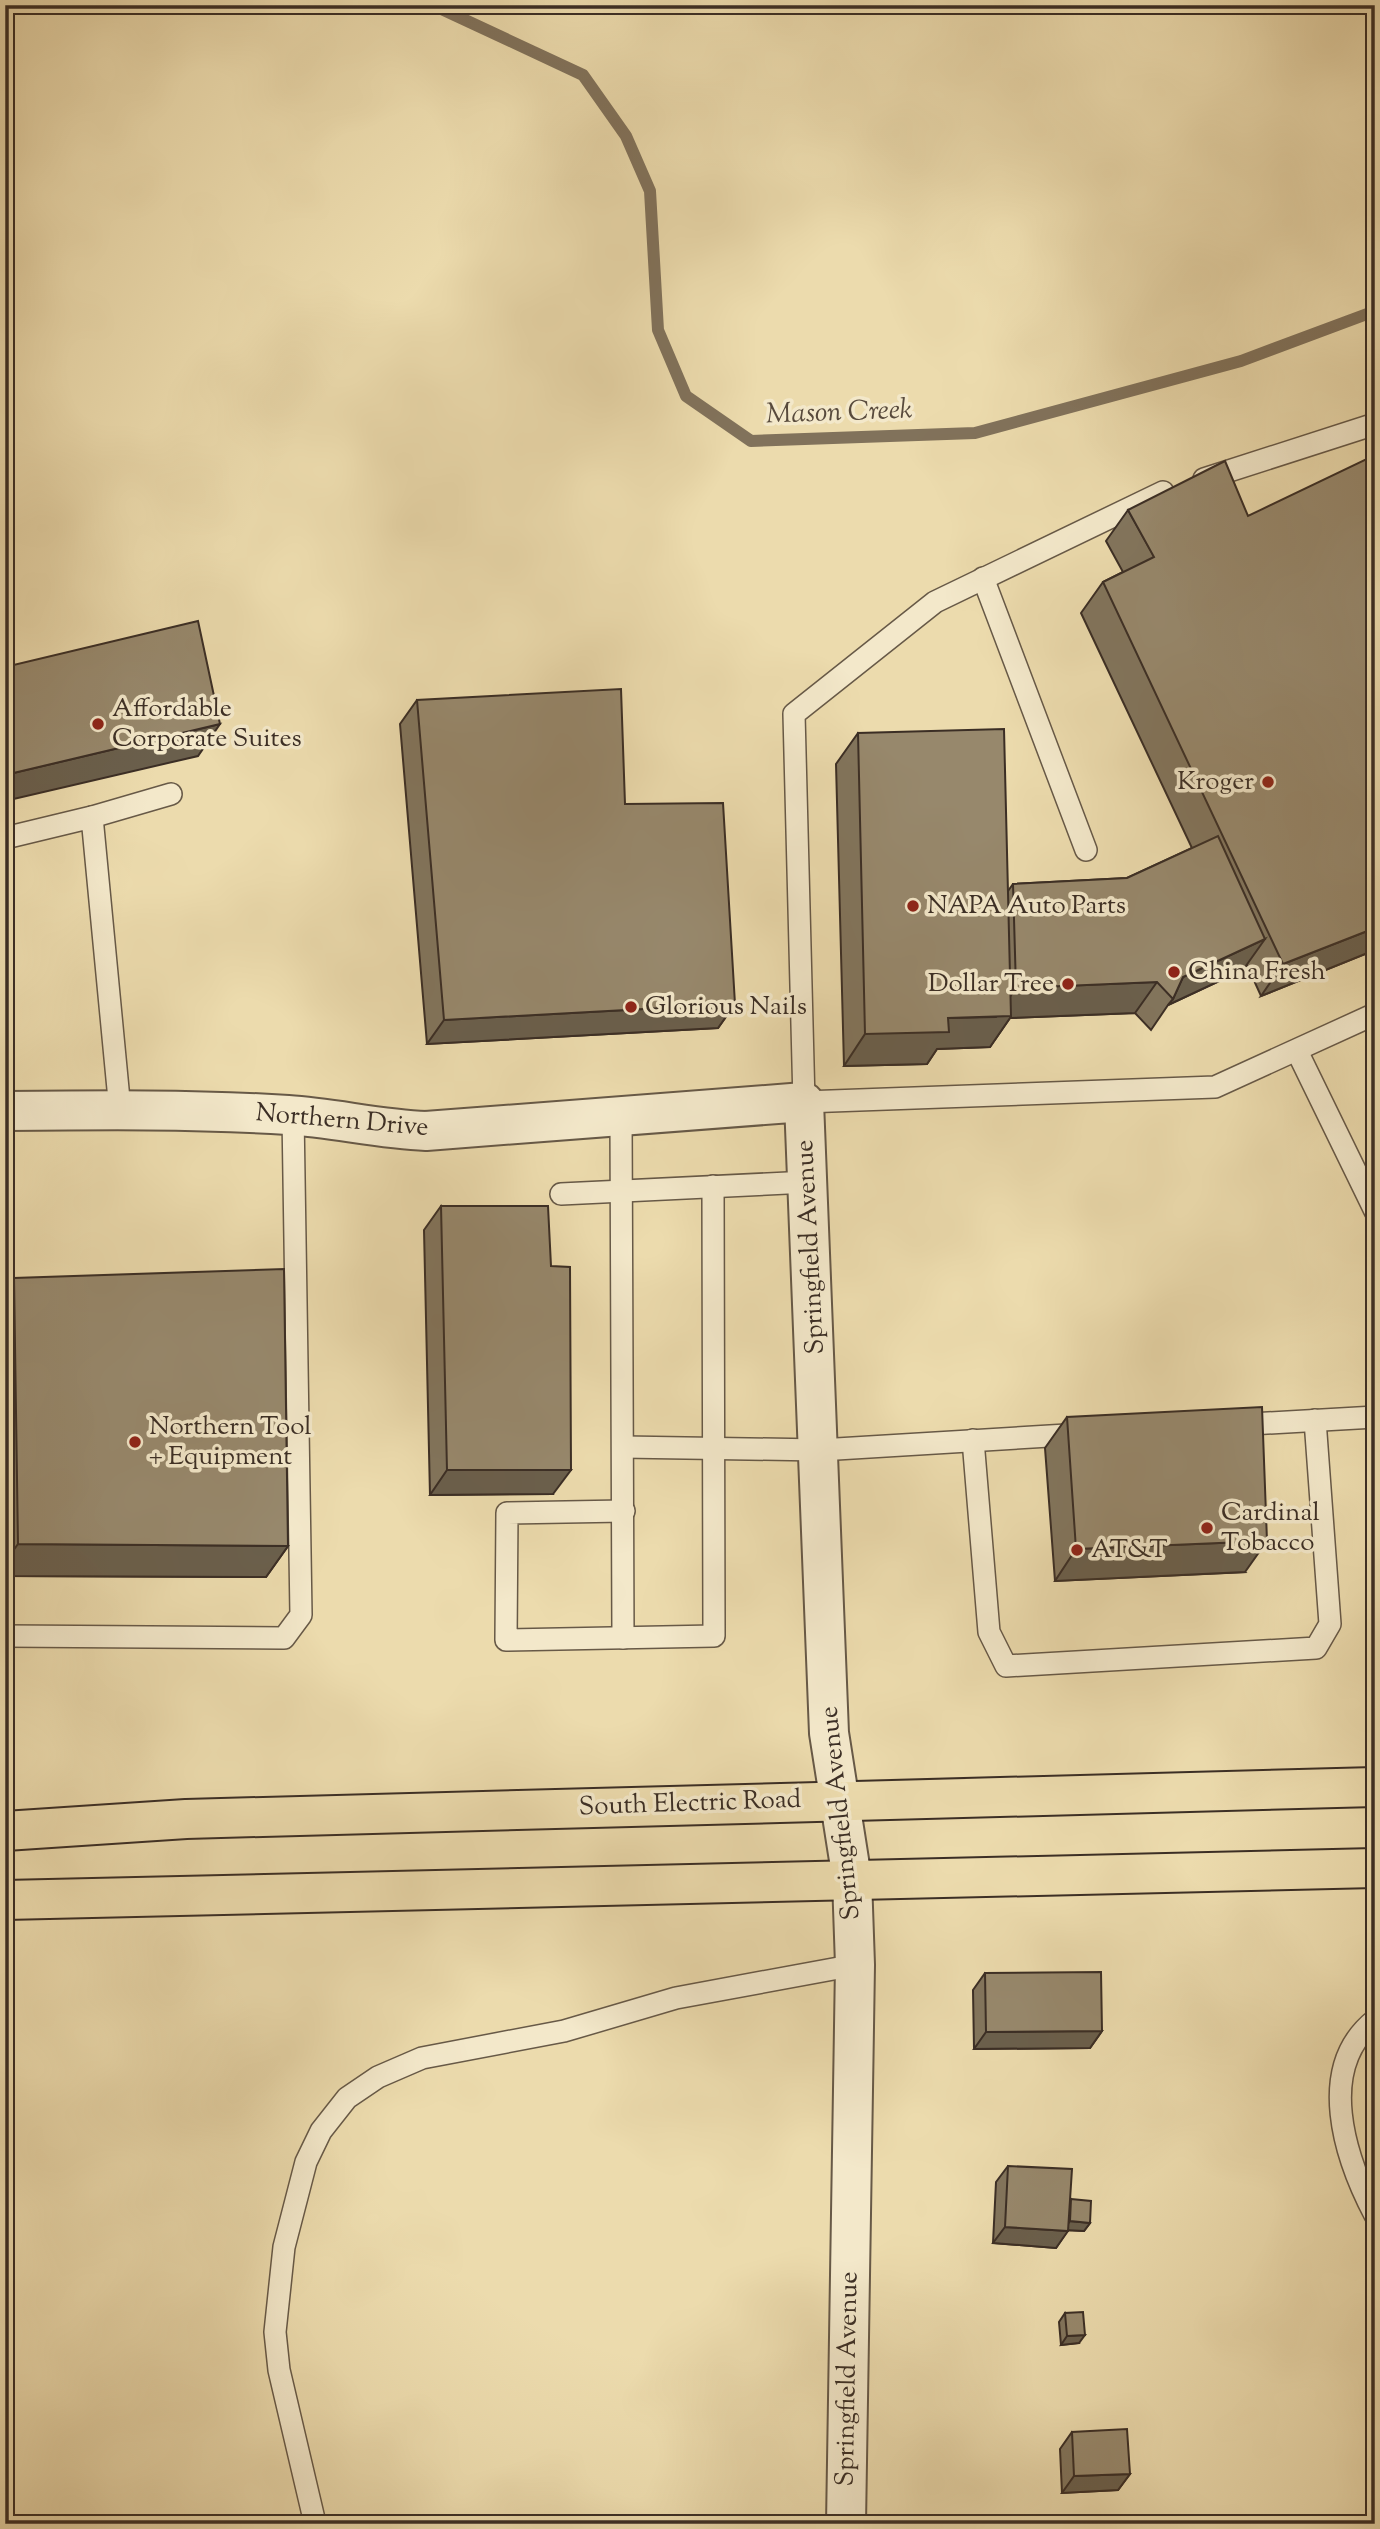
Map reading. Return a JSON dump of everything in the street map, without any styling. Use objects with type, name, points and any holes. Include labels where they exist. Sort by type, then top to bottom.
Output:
[{"type":"main road","name":"South Electric Road","points":[[5,1831],[186,1819],[840,1799],[1375,1787]]},
{"type":"main road","points":[[5,1900],[1375,1868]]},
{"type":"street","name":"Northern Drive","points":[[5,1111],[185,1108],[293,1115],[384,1129],[426,1131],[804,1102]]},
{"type":"street","name":"Springfield Avenue","points":[[804,1102],[820,1450],[829,1733],[852,1879],[855,1965],[846,2524]]},
{"type":"lane","points":[[1375,424],[1166,491],[935,602],[794,714],[804,1102],[1214,1087],[1375,1014]]},
{"type":"lane","points":[[983,579],[1086,850]]},
{"type":"lane","points":[[5,838],[171,794]]},
{"type":"lane","points":[[92,817],[120,1110]]},
{"type":"lane","points":[[1297,1051],[1375,1212]]},
{"type":"lane","points":[[5,1636],[284,1638],[302,1615],[293,1115]]},
{"type":"lane","points":[[621,1116],[623,1638]]},
{"type":"lane","points":[[561,1194],[808,1182]]},
{"type":"lane","points":[[624,1511],[506,1513],[506,1640],[714,1636],[713,1186]]},
{"type":"lane","points":[[1218,1426],[1375,1417]]},
{"type":"lane","points":[[973,1440],[989,1632],[1006,1666],[1303,1649],[1316,1648],[1330,1625],[1315,1420]]},
{"type":"lane","points":[[623,1447],[820,1450],[1108,1433]]},
{"type":"lane","points":[[314,2519],[279,2370],[275,2332],[284,2248],[306,2162],[321,2132],[347,2098],[378,2077],[422,2058],[564,2031],[676,1998],[855,1965]]},
{"type":"lane","points":[[1375,2020],[1364,2028],[1347,2057],[1340,2082],[1344,2134],[1356,2179],[1375,2215]]},
{"type":"building","name":"Kroger","points":[[1375,455],[1375,928],[1283,964],[1103,582],[1154,557],[1128,510],[1225,461],[1248,516]]},
{"type":"building","name":"Affordable Corporate Suites","points":[[198,621],[220,724],[5,775],[5,667]]},
{"type":"building","points":[[621,689],[625,804],[723,803],[735,1004],[444,1020],[417,700]]},
{"type":"building","name":"NAPA Auto Parts","points":[[1004,729],[1011,1016],[948,1018],[949,1032],[865,1034],[858,733]]},
{"type":"building","points":[[1218,836],[1265,939],[1183,977],[1173,999],[1157,982],[1016,988],[1013,884],[1127,878]]},
{"type":"building","points":[[441,1206],[548,1206],[551,1266],[570,1267],[571,1470],[447,1470]]},
{"type":"building","name":"Northern Tool + Equipment","points":[[284,1269],[288,1546],[18,1544],[14,1278]]},
{"type":"building","points":[[1262,1407],[1267,1541],[1076,1549],[1067,1417]]},
{"type":"building","points":[[1101,1972],[1102,2031],[986,2032],[985,1973]]},
{"type":"building","points":[[1008,2166],[1072,2169],[1068,2231],[1005,2227]]},
{"type":"building","points":[[1071,2199],[1091,2201],[1090,2223],[1070,2221]]},
{"type":"building","points":[[1083,2312],[1085,2335],[1067,2336],[1065,2313]]},
{"type":"building","points":[[1127,2429],[1130,2474],[1074,2476],[1072,2432]]},
{"type":"waterway","name":"Mason Creek","points":[[433,5],[583,75],[626,136],[650,191],[658,330],[686,396],[751,441],[975,433],[1241,361],[1375,311]]},
{"type":"place","name":"Affordable Corporate Suites","points":[[98,724]]},
{"type":"place","name":"Kroger","points":[[1268,782]]},
{"type":"place","name":"NAPA Auto Parts","points":[[913,906]]},
{"type":"place","name":"China Fresh","points":[[1174,972]]},
{"type":"place","name":"Dollar Tree","points":[[1068,984]]},
{"type":"place","name":"Glorious Nails","points":[[631,1007]]},
{"type":"place","name":"Northern Tool + Equipment","points":[[135,1442]]},
{"type":"place","name":"Cardinal Tobacco","points":[[1207,1528]]},
{"type":"place","name":"AT&T","points":[[1077,1550]]}]
